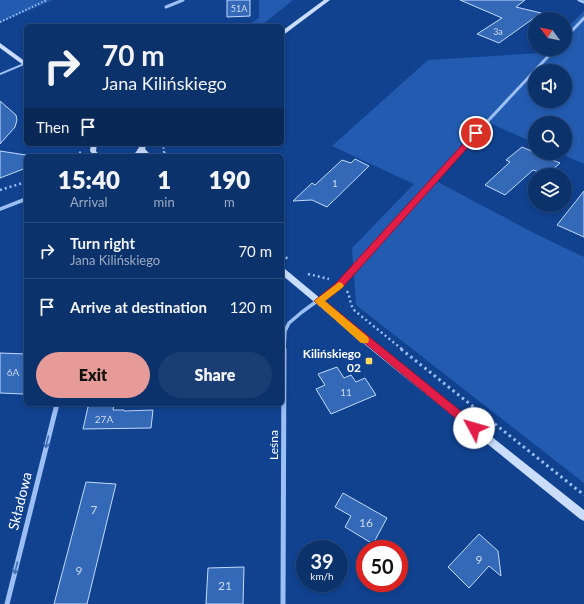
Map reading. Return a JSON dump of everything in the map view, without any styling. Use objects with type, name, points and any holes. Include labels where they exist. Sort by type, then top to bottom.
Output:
[{"type":"main road","points":[[284,32],[327,0]]},
{"type":"main road","points":[[0,45],[24,64]]},
{"type":"main road","points":[[284,273],[377,350],[584,516]]},
{"type":"street","points":[[166,7],[183,0]]},
{"type":"street","points":[[579,0],[584,2]]},
{"type":"street","points":[[572,31],[584,18]]},
{"type":"street","name":"Leśna","points":[[284,350],[286,329],[289,323],[296,316],[339,285],[433,180],[548,56]]},
{"type":"street","points":[[0,209],[24,200]]},
{"type":"street","name":"Składowa","points":[[7,604],[56,406]]},
{"type":"street","name":"Leśna","points":[[283,604],[284,406]]},
{"type":"lane","points":[[0,74],[24,65]]},
{"type":"path","points":[[0,22],[47,0]]},
{"type":"path","points":[[0,190],[24,183]]},
{"type":"path","points":[[284,255],[293,262]]},
{"type":"path","points":[[304,271],[309,275],[332,280]]},
{"type":"path","points":[[347,291],[350,296],[350,306],[359,315],[584,495]]},
{"type":"shaded area","points":[[0,0],[53,0],[0,23]]},
{"type":"shaded area","points":[[259,0],[293,0],[263,24],[250,24],[259,18]]},
{"type":"shaded area","points":[[584,11],[584,164],[572,159],[572,116],[528,116],[528,140],[487,122],[434,180],[538,235],[584,257],[584,483],[356,305],[352,248],[414,184],[332,146],[428,60],[528,54],[528,56],[572,56],[572,23]]},
{"type":"building","points":[[227,0],[250,0],[250,16],[227,17]]},
{"type":"building","points":[[460,0],[525,0],[516,7],[537,12],[528,12],[528,22],[499,43],[477,34],[502,18]]},
{"type":"building","points":[[0,101],[16,115],[17,120],[15,127],[0,144]]},
{"type":"building","points":[[522,147],[528,150],[528,160],[553,160],[560,163],[555,168],[528,168],[528,174],[505,195],[485,185],[510,162],[506,160]]},
{"type":"building","points":[[0,151],[24,155],[24,169],[0,178]]},
{"type":"building","points":[[355,159],[369,166],[327,207],[312,200],[293,201],[312,183],[315,185],[342,160],[351,163]]},
{"type":"building","points":[[584,191],[584,237],[557,225],[567,212],[572,212],[572,206]]},
{"type":"building","points":[[0,353],[24,354],[23,394],[0,393]]},
{"type":"building","points":[[337,367],[344,378],[351,375],[356,382],[365,378],[376,395],[331,414],[316,389],[325,385],[318,374]]},
{"type":"building","points":[[114,406],[113,410],[124,411],[153,410],[151,428],[83,429],[89,407]]},
{"type":"building","points":[[86,482],[116,484],[87,604],[54,604]]},
{"type":"building","points":[[343,493],[387,518],[375,540],[366,540],[345,527],[351,516],[335,507]]},
{"type":"building","points":[[479,534],[498,551],[501,576],[489,566],[469,588],[448,567]]},
{"type":"building","points":[[244,567],[243,604],[206,604],[208,568]]},
{"type":"slow traffic","points":[[339,286],[330,294],[318,301],[365,340]]},
{"type":"place","name":"Kilińskiego 02","points":[[369,361]]},
{"type":"route","points":[[474,428],[318,301],[330,294],[339,285],[476,133]]}]
